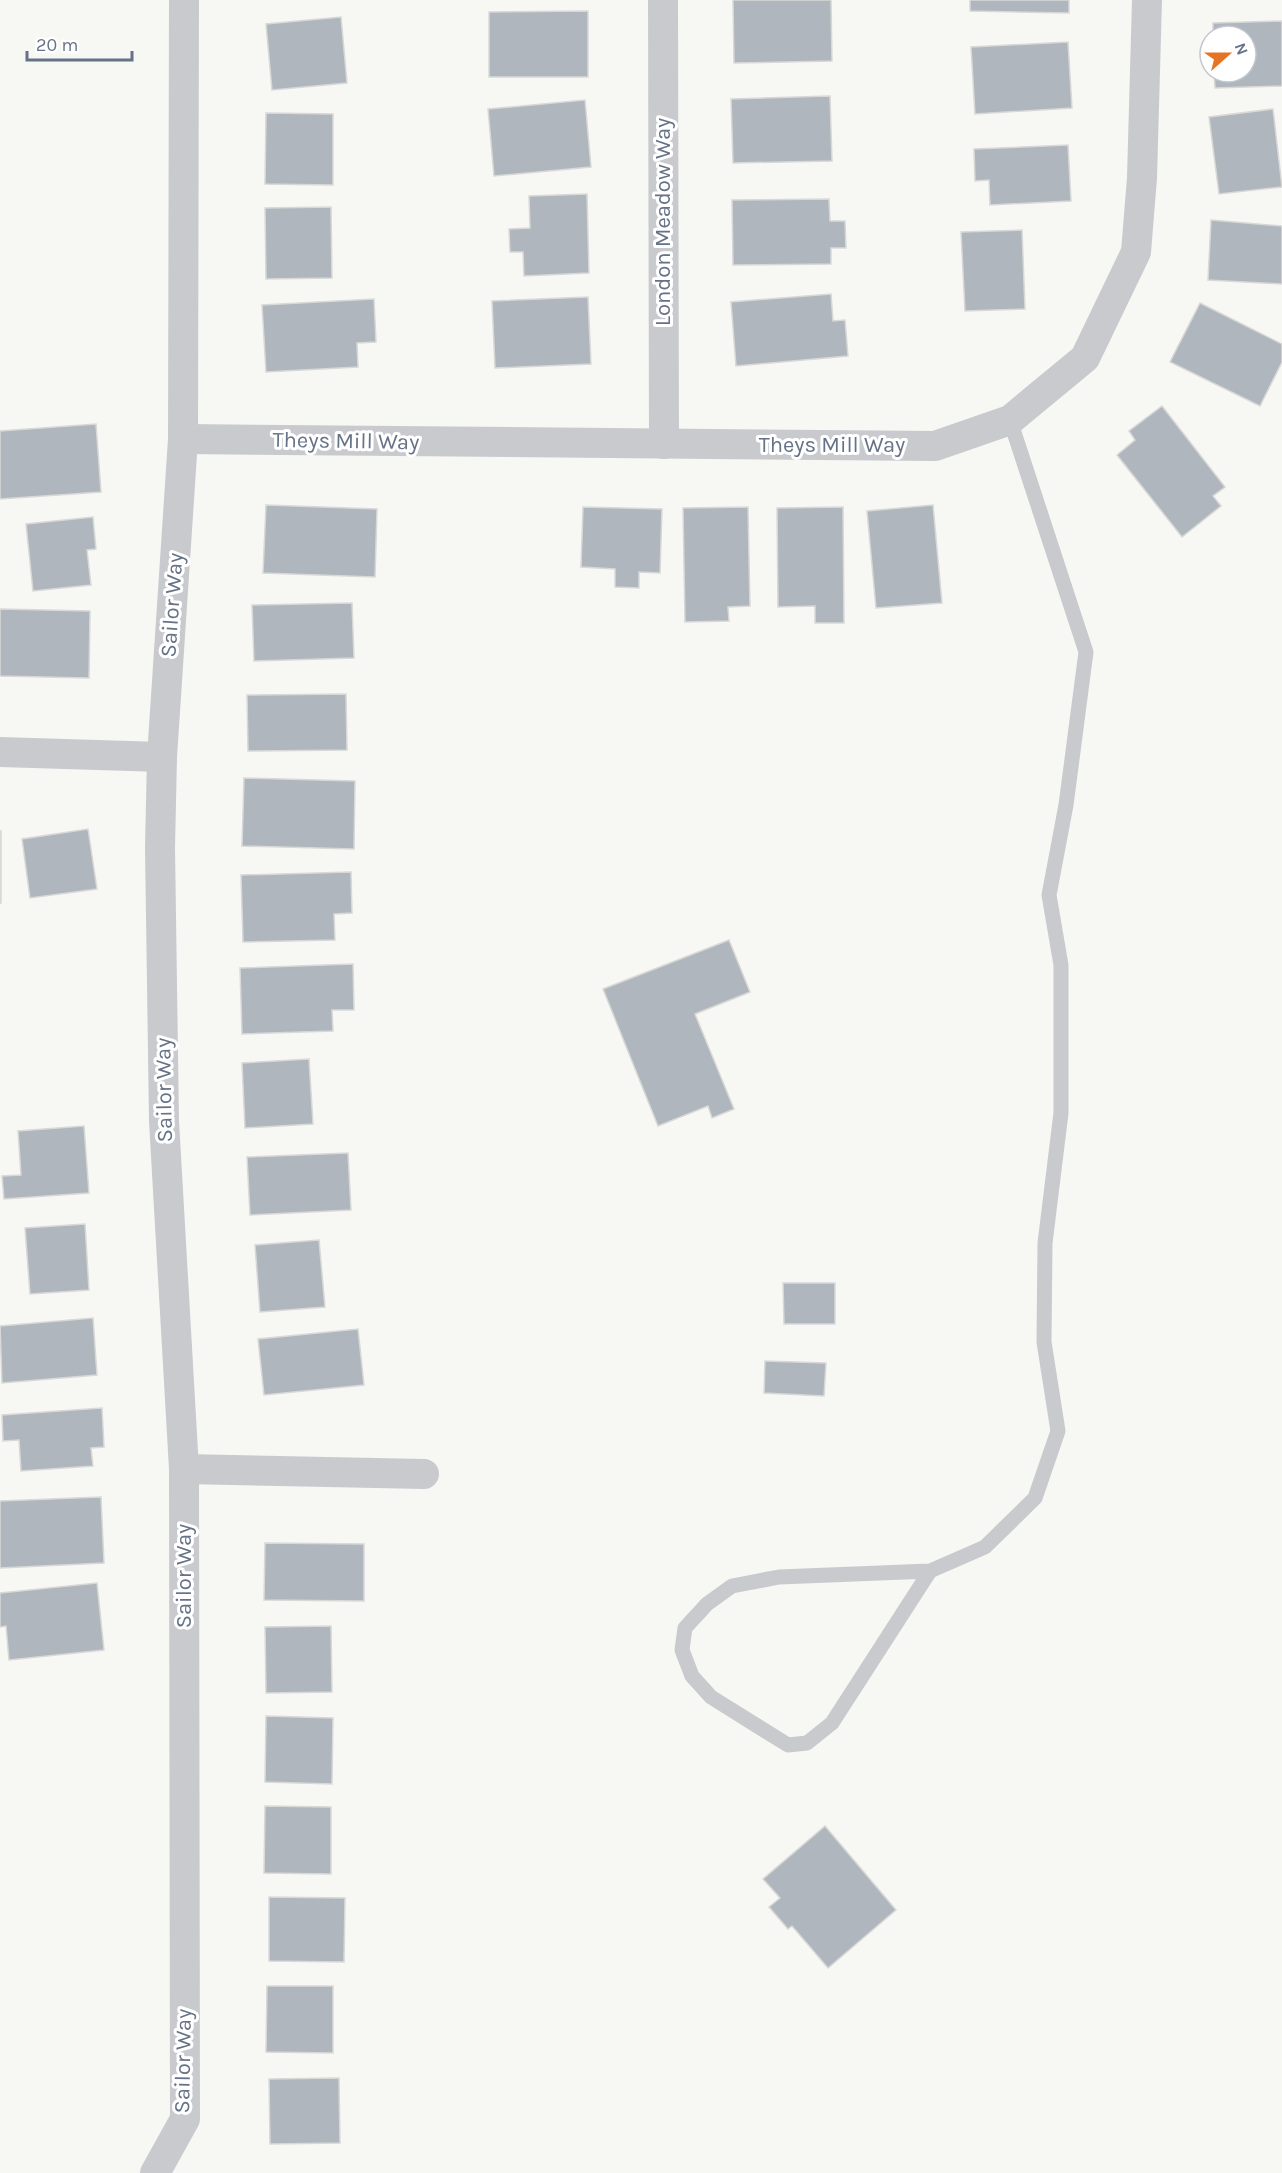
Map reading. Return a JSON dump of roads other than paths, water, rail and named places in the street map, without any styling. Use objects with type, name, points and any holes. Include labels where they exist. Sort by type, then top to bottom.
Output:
[{"type":"street","name":"Sailor Way","points":[[155,2173],[185,2119],[184,1469],[164,1121],[160,848],[162,757],[183,439],[184,0]]},
{"type":"street","name":"London Meadow Way","points":[[663,0],[664,444]]},
{"type":"street","name":"Theys Mill Way","points":[[183,439],[935,446],[1010,420],[1085,358],[1136,252],[1142,178],[1147,0]]},
{"type":"street","points":[[0,752],[162,757]]},
{"type":"street","points":[[184,1469],[424,1474]]},
{"type":"lane","points":[[930,1571],[832,1723],[807,1743],[788,1745],[711,1697],[692,1676],[682,1650],[685,1628],[707,1604],[732,1586],[779,1577],[930,1571],[985,1547],[1035,1498],[1058,1431],[1044,1342],[1045,1243],[1061,1113],[1061,965],[1049,895],[1066,805],[1086,652],[1010,420]]}]
